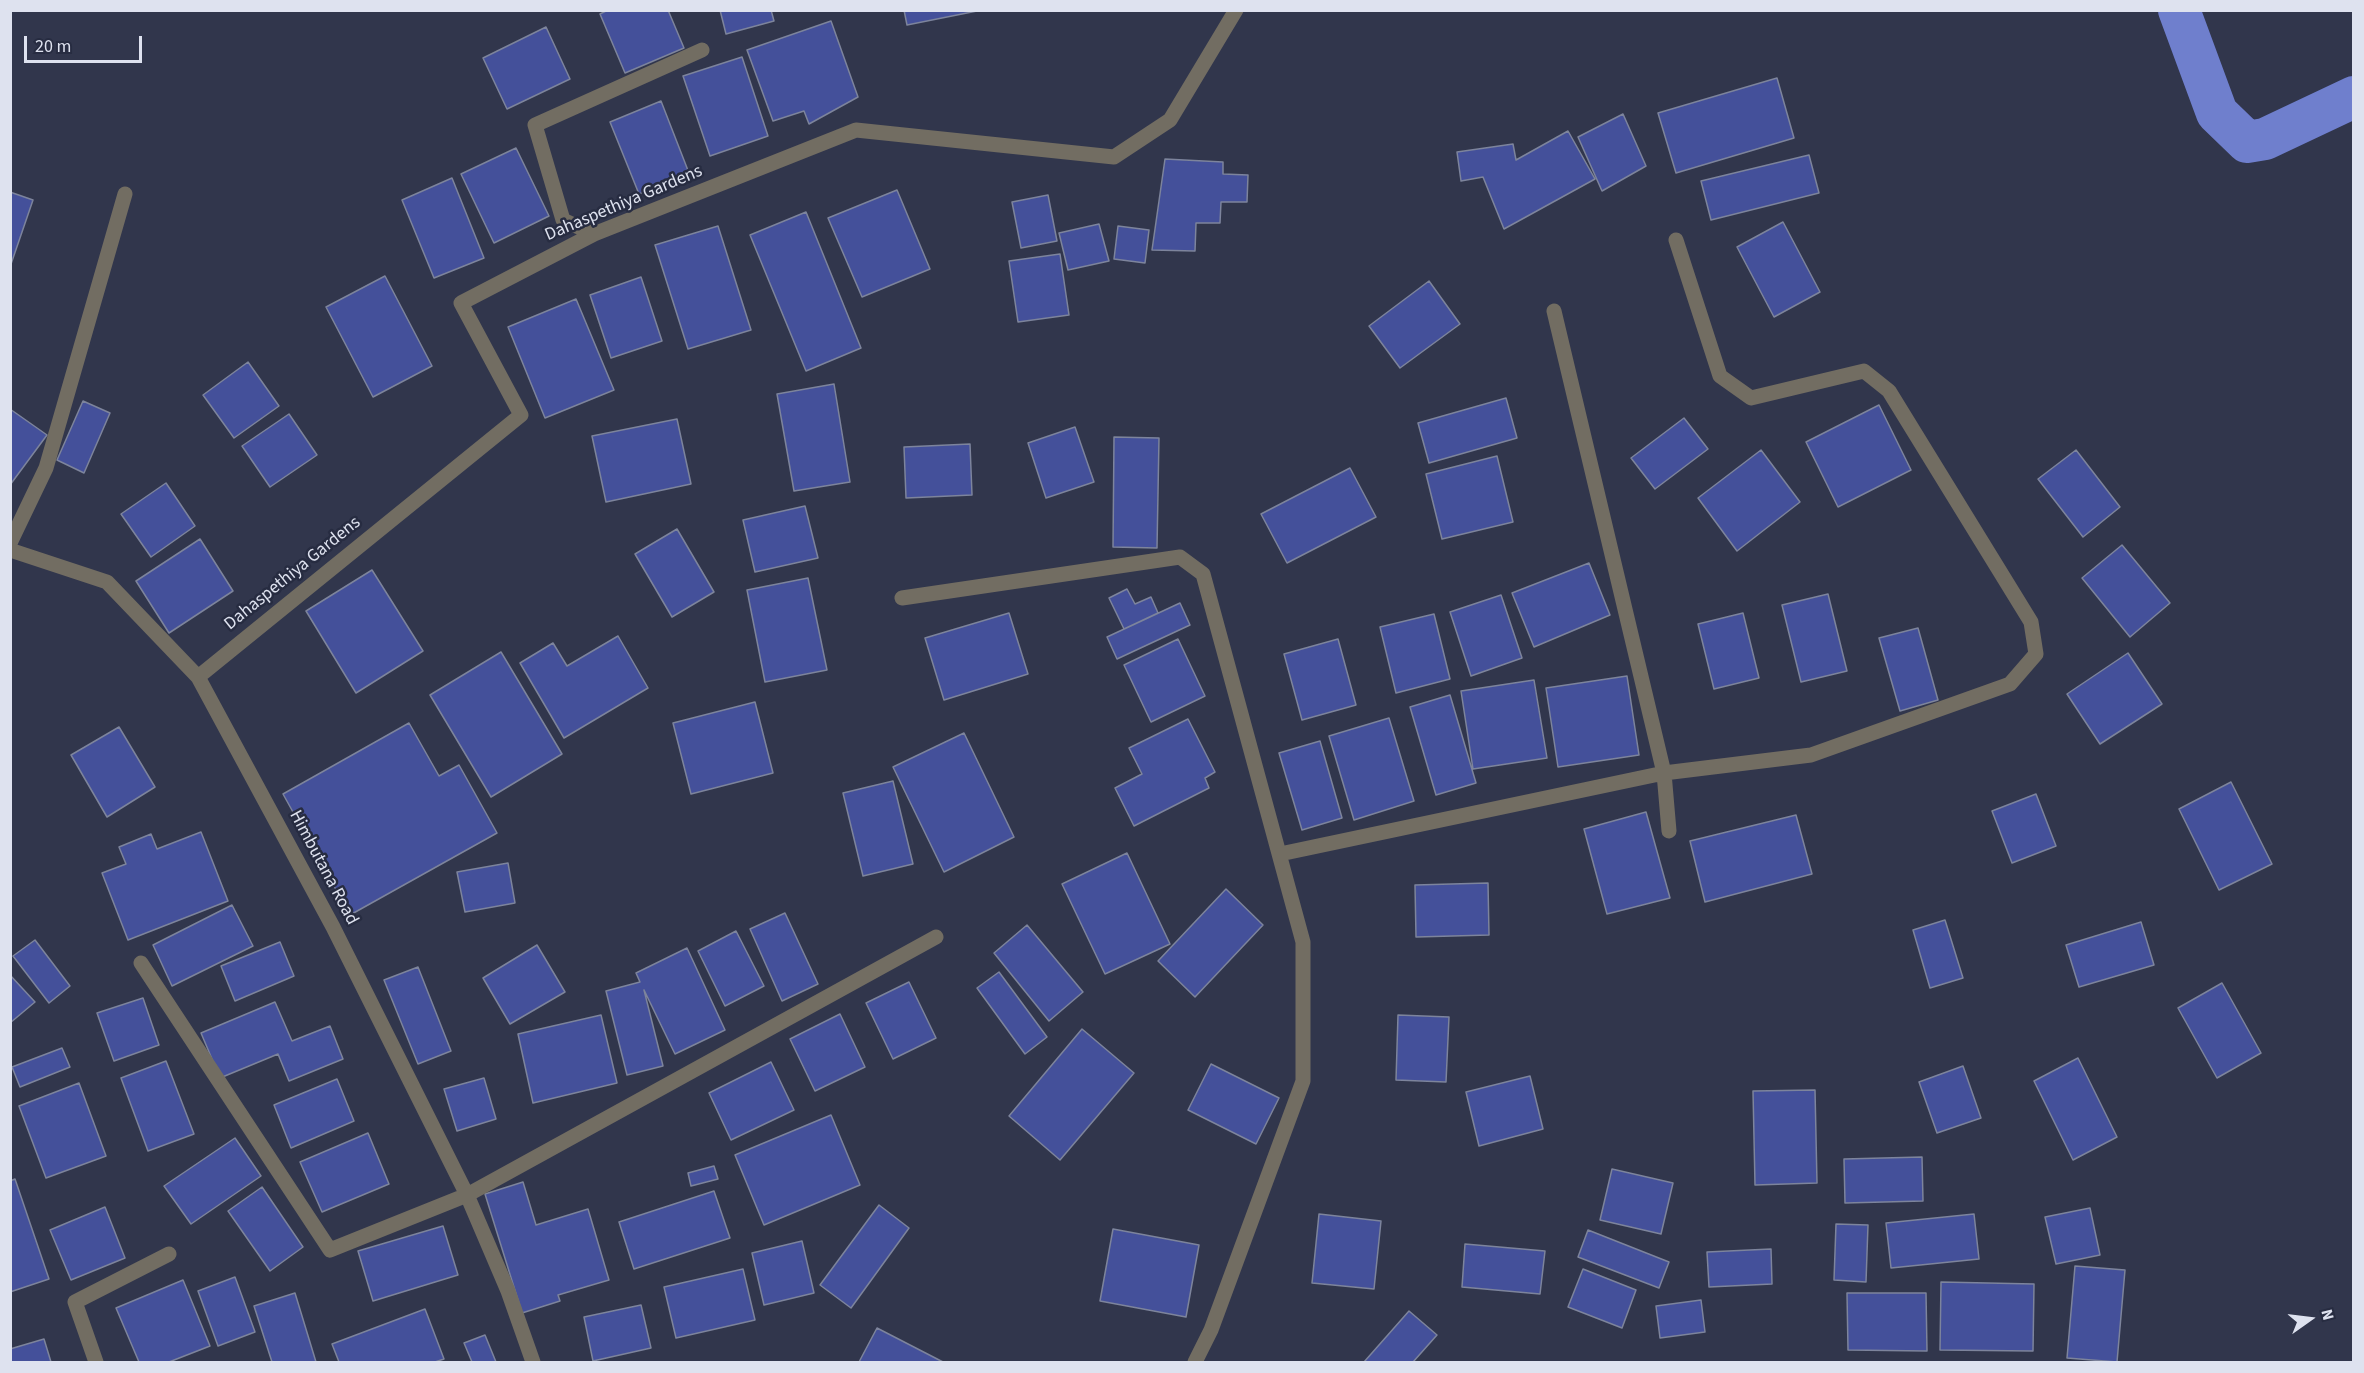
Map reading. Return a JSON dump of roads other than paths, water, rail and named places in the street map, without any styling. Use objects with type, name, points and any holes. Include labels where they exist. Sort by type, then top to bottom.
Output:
[{"type":"street","name":"Dahaspethiya Gardens","points":[[198,677],[521,415],[461,303],[594,234],[856,130],[1114,157],[1170,120],[1236,10]]},
{"type":"street","points":[[594,234],[563,220],[535,125],[702,50]]},
{"type":"street","points":[[10,543],[46,468],[125,194]]},
{"type":"street","points":[[1280,854],[1664,773],[1811,755],[2010,684],[2036,654],[2031,622],[1889,391],[1864,371],[1751,398],[1720,376],[1676,240]]},
{"type":"street","points":[[1554,311],[1664,773],[1669,831]]},
{"type":"street","name":"Himbutana Road","points":[[10,550],[107,582],[198,677],[333,927],[467,1195],[508,1291],[533,1362]]},
{"type":"street","points":[[902,598],[1180,557],[1203,574],[1303,942],[1303,1081],[1211,1330],[1195,1362]]},
{"type":"street","points":[[141,963],[330,1250],[467,1195],[936,937]]},
{"type":"street","points":[[96,1362],[75,1302],[169,1254]]},
{"type":"waterway","points":[[2179,10],[2217,113],[2247,142],[2265,139],[2354,97]]}]
